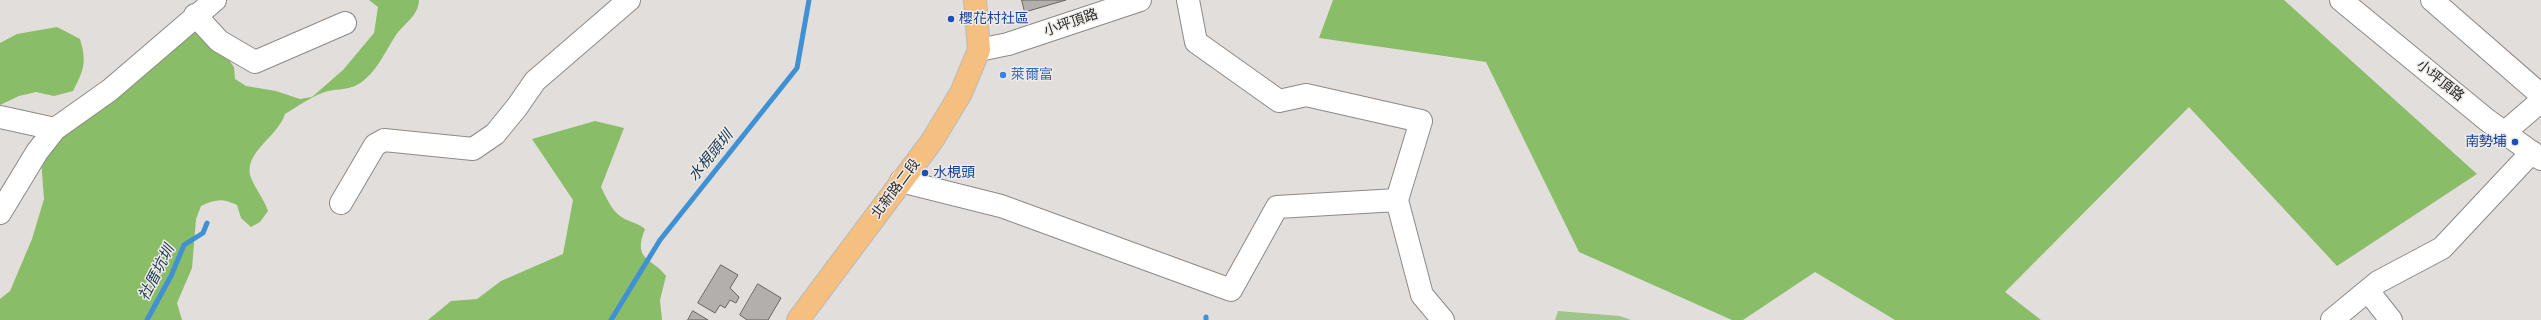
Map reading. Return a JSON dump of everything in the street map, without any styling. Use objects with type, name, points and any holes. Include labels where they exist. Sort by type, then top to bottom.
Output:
[{"type":"main road","points":[[975,0],[979,50]]},
{"type":"main road","name":"北新路二段","points":[[798,320],[932,141],[962,93],[979,50]]},
{"type":"street","points":[[0,213],[37,152],[55,130],[110,90],[195,15],[215,0]]},
{"type":"street","points":[[341,203],[375,145],[384,140],[473,150],[494,134],[517,108],[535,81],[629,0]]},
{"type":"street","name":"小坪頂路","points":[[979,50],[1008,44],[1140,0]]},
{"type":"street","points":[[1188,0],[1196,42],[1279,101],[1306,95],[1421,121],[1397,200],[1422,295],[1444,320]]},
{"type":"street","name":"小坪頂路","points":[[2341,0],[2505,132],[2536,155]]},
{"type":"street","points":[[2432,0],[2541,95]]},
{"type":"street","points":[[195,15],[219,41],[255,62],[345,23]]},
{"type":"street","points":[[2505,132],[2541,101]]},
{"type":"street","points":[[0,117],[55,130]]},
{"type":"street","points":[[2332,320],[2378,282],[2442,248],[2536,155]]},
{"type":"street","points":[[901,181],[1000,206],[1231,290],[1277,207],[1397,200]]},
{"type":"street","points":[[2368,291],[2391,320]]},
{"type":"green space","points":[[369,0],[419,0],[414,15],[396,35],[380,62],[370,75],[353,87],[331,90],[322,93],[285,114],[281,122],[256,153],[250,169],[251,178],[268,211],[260,222],[251,227],[241,218],[237,205],[227,201],[219,200],[201,206],[196,219],[192,268],[177,303],[182,320],[0,320],[0,299],[10,291],[32,239],[44,199],[41,160],[47,149],[179,36],[195,33],[210,35],[234,67],[235,79],[246,86],[276,91],[300,99],[312,97],[343,70],[374,33],[378,7]]},
{"type":"green space","points":[[1333,0],[2284,0],[2477,174],[2337,266],[2189,107],[2005,292],[2041,320],[1895,320],[1815,272],[1743,320],[1732,320],[1579,252],[1486,62],[1319,38]]},
{"type":"green space","points":[[57,27],[80,39],[82,47],[84,60],[82,71],[73,91],[54,96],[36,92],[19,96],[0,105],[0,43],[17,34]]},
{"type":"green space","points":[[595,121],[624,128],[601,187],[610,204],[619,215],[645,229],[641,247],[642,253],[666,276],[660,300],[662,320],[428,320],[451,301],[477,299],[501,281],[563,254],[573,200],[532,139]]},
{"type":"green space","points":[[1558,311],[1620,316],[1631,320],[1555,320]]},
{"type":"building","points":[[1022,0],[1066,0],[1025,12]]},
{"type":"building","points":[[721,265],[738,275],[730,288],[739,297],[736,303],[730,300],[725,308],[720,305],[715,313],[698,303]]},
{"type":"building","points":[[758,284],[781,298],[768,320],[747,320],[740,315]]},
{"type":"building","points":[[693,311],[708,320],[688,320]]},
{"type":"waterway","name":"水梘頭圳","points":[[611,320],[660,240],[797,68],[809,0]]},
{"type":"waterway","name":"社厝坑圳","points":[[147,320],[171,276],[184,245],[203,233],[207,223]]},
{"type":"place","name":"櫻花村社區","points":[[951,19]]},
{"type":"place","name":"萊爾富","points":[[1003,75]]},
{"type":"place","name":"南勢埔","points":[[2515,142]]},
{"type":"place","name":"水梘頭","points":[[925,173]]}]
